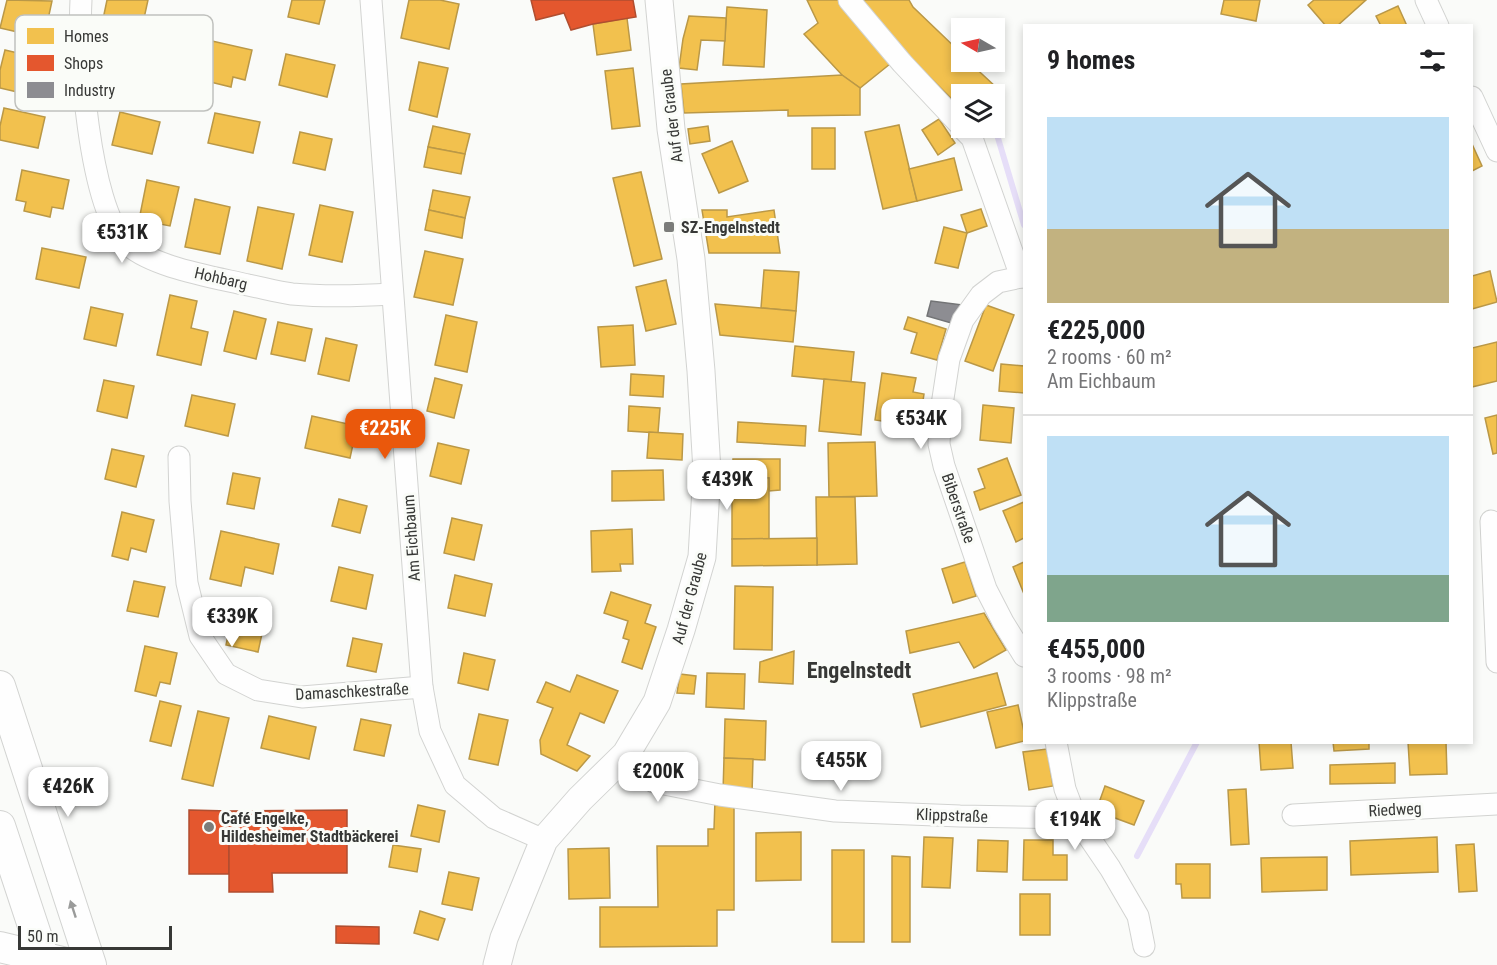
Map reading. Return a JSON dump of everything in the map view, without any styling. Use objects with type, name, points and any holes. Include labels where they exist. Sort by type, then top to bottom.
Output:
[{"type":"main road","points":[[0,686],[91,965]]},
{"type":"main road","points":[[0,826],[44,961]]},
{"type":"main road","points":[[0,946],[44,961],[75,965]]},
{"type":"street","name":"Hohbarg","points":[[81,0],[81,15]]},
{"type":"street","name":"Am Eichbaum","points":[[371,0],[422,687],[430,731],[455,785],[494,818],[544,840]]},
{"type":"street","name":"Auf der Graube","points":[[497,965],[504,938],[544,840],[580,799],[626,754],[657,702],[702,557],[707,471],[701,370],[691,259],[671,129],[659,0]]},
{"type":"street","points":[[849,0],[902,63],[951,115]]},
{"type":"street","points":[[1426,0],[1437,24]]},
{"type":"street","points":[[1473,99],[1497,151]]},
{"type":"street","name":"Hohbarg","points":[[86,111],[96,171],[109,219],[125,242],[142,254],[164,264],[199,274],[290,294],[338,297],[392,294]]},
{"type":"street","points":[[972,138],[1023,277]]},
{"type":"street","name":"Biberstraße","points":[[1023,277],[998,282],[989,288],[963,320],[949,359],[940,418],[939,444],[944,466],[986,589],[1023,654]]},
{"type":"street","name":"Damaschkestraße","points":[[179,457],[186,583],[200,636],[226,674],[258,690],[302,697],[422,687]]},
{"type":"street","points":[[1486,520],[1497,663]]},
{"type":"street","points":[[1056,744],[1065,789],[1076,818],[1110,868],[1138,916],[1144,946]]},
{"type":"street","name":"Klippstraße","points":[[626,754],[654,782],[743,798],[835,811],[1076,818]]},
{"type":"street","name":"Riedweg","points":[[1293,814],[1497,804]]},
{"type":"building: Homes","points":[[7,0],[52,1],[49,15],[15,15],[15,31],[0,28]]},
{"type":"building: Homes","points":[[107,0],[148,0],[145,15],[104,15]]},
{"type":"building: Homes","points":[[292,0],[325,0],[319,24],[288,17]]},
{"type":"building: Homes","points":[[409,0],[440,0],[459,4],[449,49],[401,38]]},
{"type":"building: Homes","points":[[807,0],[839,0],[890,64],[860,88],[842,75],[804,34],[818,23]]},
{"type":"building: Homes","points":[[861,0],[909,0],[913,7],[951,43],[951,72],[980,72],[993,84],[951,84],[951,98],[881,29]]},
{"type":"building: Homes","points":[[1224,0],[1260,0],[1256,21],[1221,14]]},
{"type":"building: Homes","points":[[1314,0],[1366,0],[1339,24],[1324,24],[1308,5]]},
{"type":"building: Homes","points":[[1398,6],[1406,24],[1380,24],[1376,16]]},
{"type":"building: Homes","points":[[727,7],[767,10],[764,67],[723,65]]},
{"type":"building: Homes","points":[[689,16],[726,18],[725,41],[701,40],[697,70],[679,68]]},
{"type":"building: Homes","points":[[627,18],[631,50],[597,55],[593,24]]},
{"type":"building: Homes","points":[[213,41],[252,50],[245,80],[233,77],[231,87],[213,83]]},
{"type":"building: Homes","points":[[5,50],[15,52],[15,91],[0,88],[0,70]]},
{"type":"building: Homes","points":[[286,54],[335,65],[327,97],[279,85]]},
{"type":"building: Homes","points":[[419,62],[448,68],[437,117],[409,110]]},
{"type":"building: Homes","points":[[633,68],[640,126],[612,129],[605,71]]},
{"type":"building: Homes","points":[[842,75],[860,88],[860,115],[788,116],[788,110],[684,113],[681,84]]},
{"type":"building: Homes","points":[[4,108],[45,117],[38,148],[0,140]]},
{"type":"building: Homes","points":[[120,112],[160,122],[152,154],[112,145]]},
{"type":"building: Homes","points":[[215,113],[260,122],[253,153],[208,143]]},
{"type":"building: Homes","points":[[939,119],[955,143],[938,155],[922,130]]},
{"type":"building: Homes","points":[[899,125],[917,201],[883,209],[865,132]]},
{"type":"building: Homes","points":[[433,126],[470,134],[465,154],[428,147]]},
{"type":"building: Homes","points":[[708,126],[710,141],[690,144],[688,129]]},
{"type":"building: Homes","points":[[812,128],[835,128],[835,169],[812,169]]},
{"type":"building: Homes","points":[[300,132],[332,139],[325,170],[293,163]]},
{"type":"building: Homes","points":[[732,141],[748,181],[719,193],[702,154]]},
{"type":"building: Homes","points":[[1473,146],[1482,166],[1473,170]]},
{"type":"building: Homes","points":[[428,147],[465,154],[461,174],[424,167]]},
{"type":"building: Homes","points":[[954,158],[962,190],[917,201],[909,169]]},
{"type":"building: Homes","points":[[22,170],[69,180],[63,209],[52,207],[50,217],[24,211],[26,202],[16,200]]},
{"type":"building: Homes","points":[[641,172],[662,259],[634,266],[613,178]]},
{"type":"building: Homes","points":[[147,180],[179,187],[170,226],[139,220]]},
{"type":"building: Homes","points":[[433,190],[470,197],[465,218],[429,210]]},
{"type":"building: Homes","points":[[195,199],[230,207],[220,254],[185,247]]},
{"type":"building: Homes","points":[[320,205],[353,212],[342,262],[309,255]]},
{"type":"building: Homes","points":[[258,207],[294,214],[282,269],[247,261]]},
{"type":"building: Homes","points":[[981,209],[987,226],[967,233],[961,215]]},
{"type":"building: Homes","points":[[429,210],[465,218],[462,238],[425,230]]},
{"type":"building: Homes","points":[[702,210],[727,210],[727,217],[774,210],[780,253],[709,253]]},
{"type":"building: Homes","points":[[944,227],[967,233],[958,268],[935,263]]},
{"type":"building: Homes","points":[[42,248],[86,257],[79,288],[36,279]]},
{"type":"building: Homes","points":[[425,251],[463,259],[453,305],[414,297]]},
{"type":"building: Homes","points":[[764,270],[799,272],[796,311],[761,308]]},
{"type":"building: Homes","points":[[1490,271],[1497,302],[1473,309],[1473,276]]},
{"type":"building: Homes","points":[[666,280],[676,324],[646,331],[636,287]]},
{"type":"building: Homes","points":[[170,295],[197,301],[191,328],[208,332],[201,365],[157,355]]},
{"type":"building: Homes","points":[[715,304],[796,311],[793,342],[720,335]]},
{"type":"building: Homes","points":[[986,305],[1014,315],[993,371],[965,361]]},
{"type":"building: Homes","points":[[91,307],[123,314],[116,346],[84,339]]},
{"type":"building: Homes","points":[[234,311],[266,319],[256,359],[224,351]]},
{"type":"building: Homes","points":[[446,315],[477,322],[467,372],[435,365]]},
{"type":"building: Homes","points":[[908,317],[946,329],[937,360],[911,353],[917,333],[904,329]]},
{"type":"building: Homes","points":[[278,322],[312,329],[305,361],[271,354]]},
{"type":"building: Homes","points":[[633,325],[635,365],[601,367],[598,327]]},
{"type":"building: Homes","points":[[326,338],[357,345],[349,381],[318,374]]},
{"type":"building: Homes","points":[[1497,342],[1497,381],[1473,387],[1473,348]]},
{"type":"building: Homes","points":[[795,346],[854,352],[851,382],[792,376]]},
{"type":"building: Homes","points":[[1001,364],[1023,366],[1023,393],[999,391]]},
{"type":"building: Homes","points":[[882,373],[916,378],[913,392],[924,394],[919,427],[875,420]]},
{"type":"building: Homes","points":[[631,374],[664,376],[663,397],[630,395]]},
{"type":"building: Homes","points":[[435,378],[462,385],[454,418],[427,411]]},
{"type":"building: Homes","points":[[824,379],[865,383],[861,435],[819,431]]},
{"type":"building: Homes","points":[[104,380],[134,386],[127,418],[97,411]]},
{"type":"building: Homes","points":[[192,395],[235,404],[228,436],[185,426]]},
{"type":"building: Homes","points":[[983,405],[1014,408],[1011,443],[980,440]]},
{"type":"building: Homes","points":[[629,406],[660,408],[658,433],[628,431]]},
{"type":"building: Homes","points":[[1497,415],[1497,453],[1493,454],[1485,418]]},
{"type":"building: Homes","points":[[312,416],[357,426],[350,458],[305,448]]},
{"type":"building: Homes","points":[[738,422],[806,426],[805,446],[737,442]]},
{"type":"building: Homes","points":[[649,432],[683,434],[682,460],[647,458]]},
{"type":"building: Homes","points":[[875,442],[877,496],[829,497],[828,443]]},
{"type":"building: Homes","points":[[438,443],[469,450],[461,484],[430,476]]},
{"type":"building: Homes","points":[[112,449],[144,456],[136,487],[105,479]]},
{"type":"building: Homes","points":[[1007,458],[1021,495],[980,510],[974,492],[985,488],[978,469]]},
{"type":"building: Homes","points":[[733,459],[780,459],[780,490],[769,491],[769,478],[732,477]]},
{"type":"building: Homes","points":[[663,470],[664,500],[612,501],[612,471]]},
{"type":"building: Homes","points":[[233,473],[260,478],[254,509],[227,504]]},
{"type":"building: Homes","points":[[732,477],[769,478],[769,539],[732,539]]},
{"type":"building: Homes","points":[[816,497],[855,497],[857,564],[817,565]]},
{"type":"building: Homes","points":[[339,499],[367,506],[360,533],[332,526]]},
{"type":"building: Homes","points":[[1023,502],[1023,538],[1016,542],[1003,511]]},
{"type":"building: Homes","points":[[122,512],[154,520],[146,552],[131,548],[128,560],[112,556]]},
{"type":"building: Homes","points":[[452,518],[482,525],[474,560],[444,553]]},
{"type":"building: Homes","points":[[632,529],[633,564],[620,564],[621,571],[592,572],[591,531]]},
{"type":"building: Homes","points":[[221,531],[279,544],[273,574],[245,567],[241,586],[210,579]]},
{"type":"building: Homes","points":[[817,538],[817,565],[732,566],[732,539]]},
{"type":"building: Homes","points":[[965,562],[976,596],[953,603],[942,569]]},
{"type":"building: Homes","points":[[1023,562],[1023,592],[1013,567]]},
{"type":"building: Homes","points":[[339,567],[373,575],[366,609],[331,601]]},
{"type":"building: Homes","points":[[455,575],[492,584],[485,616],[448,608]]},
{"type":"building: Homes","points":[[134,581],[165,587],[158,617],[127,611]]},
{"type":"building: Homes","points":[[735,586],[773,587],[772,650],[734,649]]},
{"type":"building: Homes","points":[[611,592],[651,605],[645,623],[656,627],[642,669],[622,662],[629,640],[623,638],[628,621],[604,613]]},
{"type":"building: Homes","points":[[234,608],[266,615],[258,652],[226,645]]},
{"type":"building: Homes","points":[[984,613],[1006,650],[974,668],[959,642],[910,653],[906,631]]},
{"type":"building: Homes","points":[[353,638],[382,644],[376,672],[347,666]]},
{"type":"building: Homes","points":[[145,646],[177,653],[170,684],[160,682],[156,696],[135,691]]},
{"type":"building: Homes","points":[[794,651],[793,684],[759,682],[760,662]]},
{"type":"building: Homes","points":[[464,653],[495,660],[488,690],[458,683]]},
{"type":"building: Homes","points":[[707,673],[745,674],[744,709],[706,707]]},
{"type":"building: Homes","points":[[997,673],[1006,705],[921,727],[913,694]]},
{"type":"building: Homes","points":[[680,674],[696,676],[694,694],[677,693]]},
{"type":"building: Homes","points":[[577,675],[618,691],[604,723],[580,713],[567,745],[590,756],[577,771],[541,754],[540,740],[553,708],[537,702],[546,682],[570,692]]},
{"type":"building: Homes","points":[[160,701],[181,706],[171,746],[150,741]]},
{"type":"building: Homes","points":[[1018,705],[1023,728],[1023,741],[996,748],[987,712]]},
{"type":"building: Homes","points":[[198,711],[229,718],[213,786],[182,779]]},
{"type":"building: Homes","points":[[479,714],[508,720],[498,765],[469,759]]},
{"type":"building: Homes","points":[[269,716],[316,727],[309,759],[261,748]]},
{"type":"building: Homes","points":[[361,719],[391,725],[384,756],[354,750]]},
{"type":"building: Homes","points":[[725,719],[766,721],[765,760],[724,758]]},
{"type":"building: Homes","points":[[1259,744],[1291,744],[1293,768],[1261,770]]},
{"type":"building: Homes","points":[[1333,744],[1369,744],[1369,749],[1334,751]]},
{"type":"building: Homes","points":[[1408,744],[1446,744],[1447,774],[1410,775]]},
{"type":"building: Homes","points":[[1047,749],[1053,786],[1029,790],[1023,752]]},
{"type":"building: Homes","points":[[724,758],[753,759],[752,794],[723,792]]},
{"type":"building: Homes","points":[[1395,763],[1395,783],[1330,784],[1330,765]]},
{"type":"building: Homes","points":[[1105,786],[1144,801],[1134,825],[1096,811]]},
{"type":"building: Homes","points":[[1246,789],[1249,844],[1231,845],[1228,790]]},
{"type":"building: Homes","points":[[715,800],[734,802],[734,910],[717,910],[717,946],[600,947],[600,907],[658,907],[657,846],[708,846],[708,829],[714,829]]},
{"type":"building: Homes","points":[[418,805],[445,811],[439,842],[411,836]]},
{"type":"building: Homes","points":[[801,832],[801,880],[756,881],[756,833]]},
{"type":"building: Homes","points":[[924,837],[953,838],[950,888],[922,887]]},
{"type":"building: Homes","points":[[1437,837],[1438,872],[1351,875],[1350,841]]},
{"type":"building: Homes","points":[[978,840],[1008,841],[1007,872],[977,871]]},
{"type":"building: Homes","points":[[1024,840],[1053,840],[1053,855],[1067,855],[1067,880],[1023,880]]},
{"type":"building: Homes","points":[[1474,844],[1477,891],[1459,892],[1456,845]]},
{"type":"building: Homes","points":[[393,845],[421,849],[417,872],[389,867]]},
{"type":"building: Homes","points":[[609,848],[610,898],[569,899],[568,849]]},
{"type":"building: Homes","points":[[832,850],[864,850],[864,942],[832,942]]},
{"type":"building: Homes","points":[[892,856],[910,857],[910,942],[892,942]]},
{"type":"building: Homes","points":[[1327,857],[1327,890],[1262,892],[1261,858]]},
{"type":"building: Homes","points":[[1176,864],[1210,864],[1210,898],[1182,898],[1181,884],[1176,884]]},
{"type":"building: Homes","points":[[449,872],[479,878],[472,910],[442,904]]},
{"type":"building: Homes","points":[[1020,894],[1050,894],[1050,935],[1020,935]]},
{"type":"building: Homes","points":[[420,911],[445,919],[438,940],[414,933]]},
{"type":"building: Shops","points":[[531,0],[633,0],[636,17],[571,30],[564,13],[536,20]]},
{"type":"building: Shops","name":"Café Engelke, Hildesheimer Stadtbäckerei","points":[[189,810],[229,811],[229,874],[189,874]]},
{"type":"building: Shops","points":[[347,810],[347,873],[272,873],[273,892],[229,892],[229,811]]},
{"type":"building: Shops","points":[[336,926],[379,927],[379,944],[336,943]]},
{"type":"building: Industry","points":[[931,301],[963,305],[951,323],[927,316]]},
{"type":"waterway","points":[[998,138],[1023,222]]},
{"type":"waterway","points":[[1137,856],[1196,744]]},
{"type":"place","name":"SZ-Engelnstedt","points":[[669,227]]},
{"type":"place","name":"Café Engelke, Hildesheimer Stadtbäckerei","points":[[209,827]]},
{"type":"district","name":"Engelnstedt","points":[[859,670]]}]
